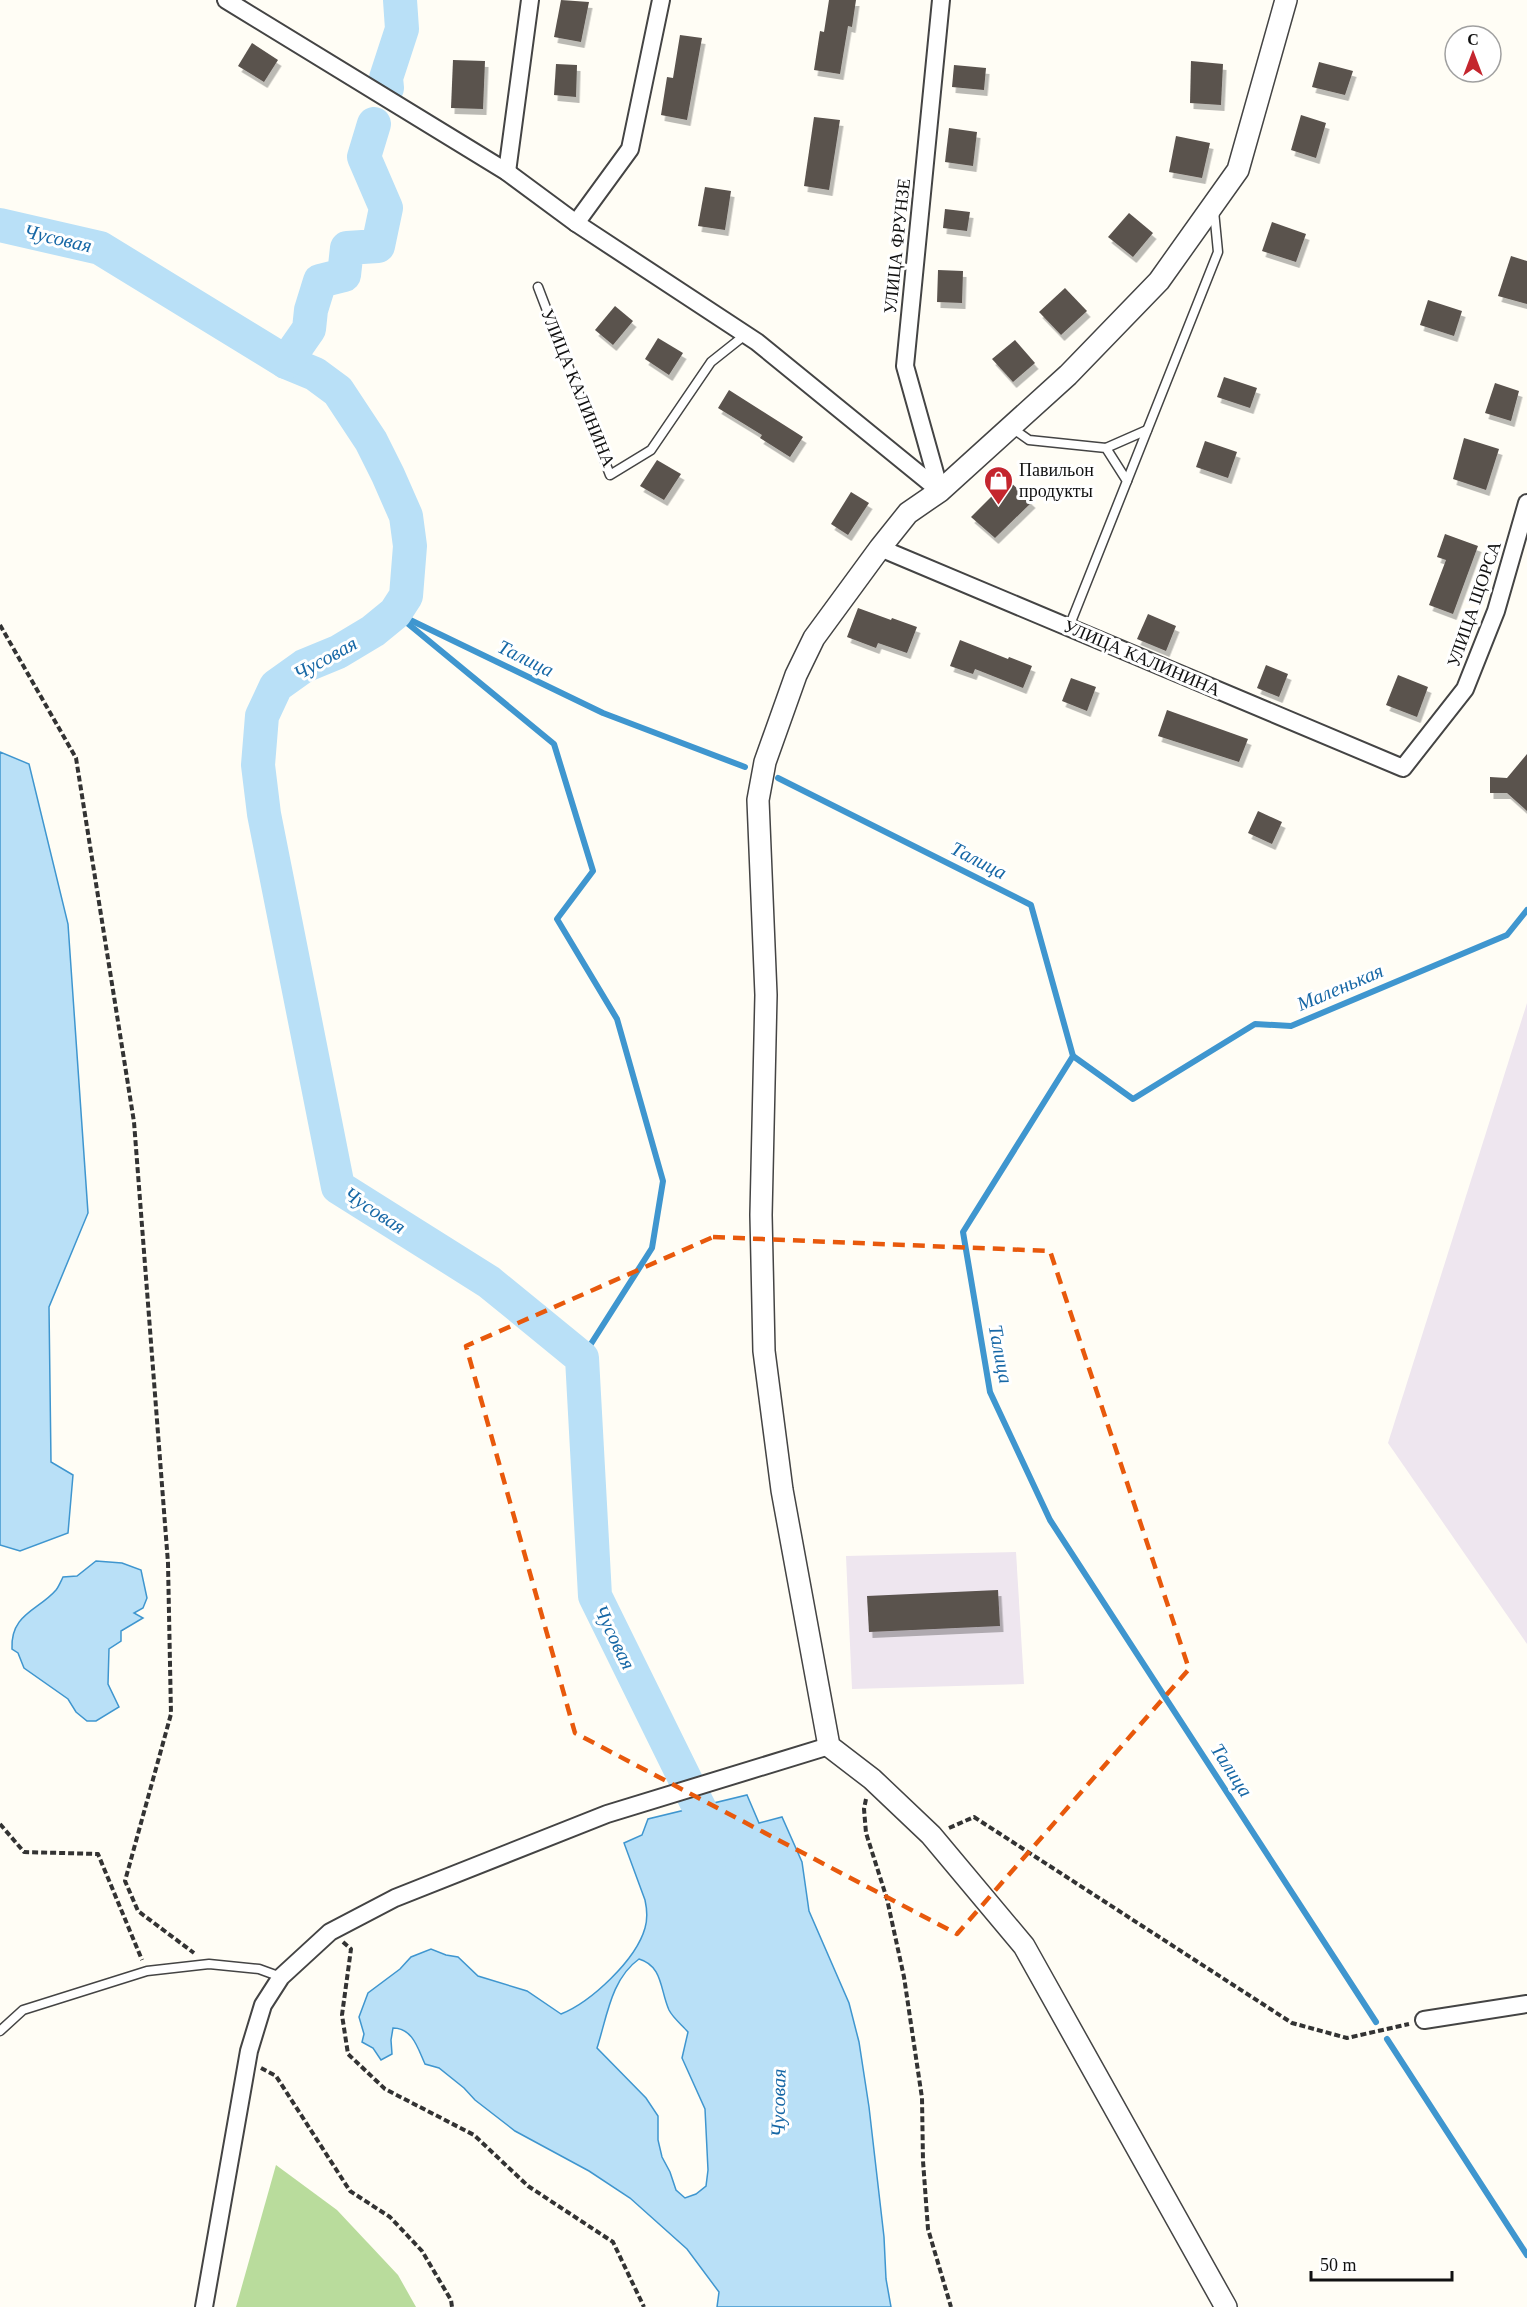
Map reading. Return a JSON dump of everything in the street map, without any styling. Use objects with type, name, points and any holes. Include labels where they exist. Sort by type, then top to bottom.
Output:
[{"type":"street","points":[[226,0],[507,172],[576,223],[745,335],[940,491]]},
{"type":"street","points":[[507,172],[530,0]]},
{"type":"street","points":[[576,223],[630,149],[661,0]]},
{"type":"street","name":"УЛИЦА ФРУНЗЕ","points":[[940,491],[905,366],[941,0]]},
{"type":"street","points":[[1226,2307],[1024,1946],[931,1835],[872,1779],[829,1746],[782,1490],[764,1351],[761,1215],[766,995],[758,800],[765,762],[796,675],[814,638],[880,548],[908,513],[940,491],[1068,375],[1159,280],[1238,170],[1286,0]]},
{"type":"street","name":"УЛИЦА ЩОРСА","points":[[1404,768],[1465,689],[1496,611],[1527,503]]},
{"type":"street","name":"УЛИЦА КАЛИНИНА","points":[[880,548],[1404,768]]},
{"type":"street","points":[[204,2307],[247,2061],[263,2006],[281,1977],[330,1932],[395,1898],[607,1814],[829,1746]]},
{"type":"street","points":[[1424,2020],[1527,2004]]},
{"type":"lane","points":[[1069,627],[1218,252],[1214,204]]},
{"type":"lane","name":"УЛИЦА КАЛИНИНА","points":[[537,287],[610,475],[651,450],[711,362],[745,335]]},
{"type":"lane","points":[[1010,427],[1029,440],[1106,448],[1147,430]]},
{"type":"lane","points":[[1106,448],[1126,481]]},
{"type":"lane","points":[[0,2031],[23,2010],[147,1971],[209,1964],[259,1969],[281,1977]]},
{"type":"path","points":[[0,625],[76,758],[134,1122],[168,1563],[171,1714],[125,1881],[138,1911],[209,1964]]},
{"type":"path","points":[[872,1779],[864,1809],[866,1833],[887,1899],[904,1977],[922,2098],[922,2161],[928,2229],[951,2307]]},
{"type":"path","points":[[931,1835],[974,1817],[1292,2023],[1347,2038],[1424,2020]]},
{"type":"path","points":[[0,1824],[24,1852],[98,1854],[147,1971]]},
{"type":"path","points":[[330,1932],[351,1949],[342,2015],[348,2054],[385,2089],[474,2135],[528,2186],[613,2242],[644,2307]]},
{"type":"path","points":[[247,2061],[276,2076],[350,2191],[390,2217],[422,2251],[451,2300],[452,2307]]},
{"type":"highlighted area","points":[[713,1237],[1050,1251],[1189,1669],[957,1934],[575,1733],[466,1346]]},
{"type":"shaded area","points":[[1527,1003],[1527,1644],[1388,1443]]},
{"type":"shaded area","points":[[1016,1552],[1024,1684],[852,1689],[846,1556]]},
{"type":"green space","points":[[276,2165],[337,2210],[398,2275],[416,2307],[236,2307]]},
{"type":"water","points":[[0,752],[29,764],[68,924],[88,1213],[49,1307],[51,1462],[73,1475],[68,1533],[20,1551],[0,1545]]},
{"type":"water","points":[[96,1561],[122,1563],[141,1570],[147,1598],[143,1608],[134,1613],[143,1618],[121,1631],[121,1641],[109,1649],[108,1684],[119,1707],[96,1721],[87,1721],[76,1712],[68,1699],[24,1668],[18,1653],[12,1649],[13,1637],[21,1620],[56,1590],[63,1577],[77,1576]]},
{"type":"water","points":[[747,1795],[759,1823],[782,1817],[802,1862],[809,1911],[849,2003],[859,2042],[869,2107],[884,2237],[886,2279],[891,2307],[717,2307],[719,2292],[687,2249],[630,2198],[589,2171],[515,2131],[439,2068],[425,2064],[414,2040],[400,2029],[393,2028],[392,2054],[381,2060],[373,2048],[362,2042],[364,2034],[359,2017],[368,1993],[400,1969],[411,1957],[431,1949],[458,1957],[478,1976],[527,1991],[561,2014],[586,2000],[611,1979],[622,1966],[640,1940],[645,1928],[647,1914],[645,1900],[624,1843],[642,1835],[648,1819]],"holes":[[[639,1959],[647,1962],[657,1973],[671,2013],[688,2032],[682,2058],[705,2109],[708,2170],[706,2186],[696,2194],[685,2198],[676,2190],[662,2157],[658,2140],[658,2116],[646,2098],[597,2048],[611,1999],[622,1977]]]},
{"type":"building","points":[[561,0],[589,2],[581,42],[554,37]]},
{"type":"building","points":[[829,0],[856,0],[852,27],[848,26],[840,74],[814,70],[820,31],[824,32]]},
{"type":"building","points":[[680,35],[702,38],[687,120],[661,115],[667,77],[673,78]]},
{"type":"building","points":[[252,43],[278,60],[264,82],[238,66]]},
{"type":"building","points":[[453,60],[485,61],[483,109],[451,108]]},
{"type":"building","points":[[1191,61],[1223,64],[1221,105],[1190,103]]},
{"type":"building","points":[[1319,62],[1353,71],[1345,95],[1312,87]]},
{"type":"building","points":[[556,64],[577,65],[576,97],[554,95]]},
{"type":"building","points":[[954,65],[986,68],[984,90],[952,87]]},
{"type":"building","points":[[1301,115],[1326,123],[1316,158],[1291,150]]},
{"type":"building","points":[[814,117],[840,120],[829,190],[804,186]]},
{"type":"building","points":[[949,128],[977,132],[973,166],[945,162]]},
{"type":"building","points":[[1176,136],[1210,143],[1202,178],[1169,172]]},
{"type":"building","points":[[705,187],[731,191],[725,230],[698,226]]},
{"type":"building","points":[[945,209],[970,212],[967,231],[943,228]]},
{"type":"building","points":[[1129,213],[1153,233],[1133,257],[1108,237]]},
{"type":"building","points":[[1272,222],[1306,234],[1296,262],[1262,251]]},
{"type":"building","points":[[1511,256],[1527,261],[1527,304],[1498,296]]},
{"type":"building","points":[[938,270],[963,271],[962,303],[937,302]]},
{"type":"building","points":[[1065,288],[1087,311],[1061,335],[1039,312]]},
{"type":"building","points":[[1428,300],[1462,311],[1454,336],[1420,325]]},
{"type":"building","points":[[615,306],[633,321],[613,345],[595,330]]},
{"type":"building","points":[[658,338],[683,353],[669,375],[645,359]]},
{"type":"building","points":[[1015,340],[1035,363],[1013,382],[992,359]]},
{"type":"building","points":[[1224,377],[1257,388],[1250,408],[1217,397]]},
{"type":"building","points":[[1495,383],[1519,391],[1511,421],[1485,413]]},
{"type":"building","points":[[729,390],[803,437],[790,457],[760,438],[762,435],[718,408]]},
{"type":"building","points":[[1464,438],[1499,449],[1486,490],[1453,479]]},
{"type":"building","points":[[1205,441],[1237,452],[1228,478],[1196,467]]},
{"type":"building","points":[[657,460],[681,474],[664,500],[640,486]]},
{"type":"building","points":[[1008,480],[1032,502],[995,538],[971,517]]},
{"type":"building","points":[[851,492],[869,503],[848,535],[831,524]]},
{"type":"building","points":[[1445,534],[1478,546],[1453,614],[1429,605],[1446,560],[1437,557]]},
{"type":"building","points":[[858,608],[917,627],[907,653],[878,643],[876,648],[847,637]]},
{"type":"building","points":[[1148,614],[1176,626],[1166,651],[1137,639]]},
{"type":"building","points":[[960,640],[1032,666],[1023,688],[975,669],[973,674],[950,666]]},
{"type":"building","points":[[1266,665],[1288,674],[1279,697],[1257,688]]},
{"type":"building","points":[[1398,675],[1428,687],[1417,717],[1386,705]]},
{"type":"building","points":[[1071,678],[1096,687],[1087,711],[1062,701]]},
{"type":"building","points":[[1167,710],[1248,739],[1239,762],[1158,736]]},
{"type":"building","points":[[1527,754],[1527,811],[1507,793],[1490,793],[1490,777],[1507,778]]},
{"type":"building","points":[[1258,811],[1282,822],[1272,844],[1248,833]]},
{"type":"building","points":[[998,1590],[1000,1626],[869,1632],[867,1596]]},
{"type":"waterway","points":[[387,88],[386,78],[402,29],[400,0]]},
{"type":"waterway","points":[[286,362],[309,329],[311,310],[320,281],[344,275],[347,248],[378,246],[386,208],[364,157],[374,124]]},
{"type":"waterway","name":"Чусовая","points":[[0,225],[100,248],[286,362],[315,374],[338,391],[371,441],[388,475],[406,516],[410,546],[406,596],[395,613],[373,631],[338,652],[304,666],[276,686],[262,716],[258,765],[264,814],[338,1187],[489,1282],[582,1358],[595,1596],[720,1850]]},
{"type":"waterway","points":[[395,613],[554,744],[593,871],[557,919],[617,1019],[663,1181],[652,1248],[582,1358]]},
{"type":"waterway","name":"Талица","points":[[404,617],[603,713],[745,767]]},
{"type":"waterway","name":"Талица","points":[[778,778],[1031,905],[1073,1056],[963,1232],[990,1392],[1050,1520],[1376,2022]]},
{"type":"waterway","name":"Маленькая","points":[[1073,1056],[1133,1099],[1255,1024],[1291,1026],[1507,935],[1527,910]]},
{"type":"waterway","name":"Талица","points":[[1387,2039],[1527,2255]]},
{"type":"place","name":"Павильон продукты","points":[[998,506]]}]
